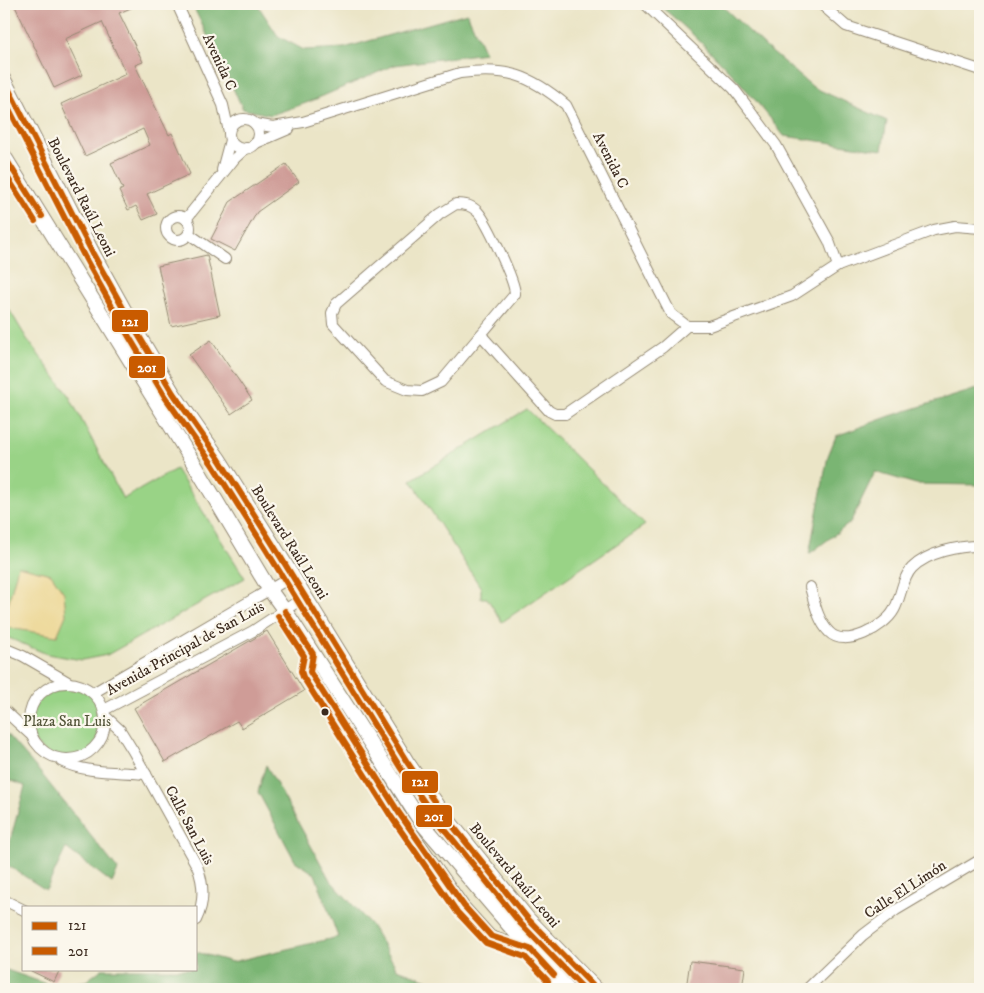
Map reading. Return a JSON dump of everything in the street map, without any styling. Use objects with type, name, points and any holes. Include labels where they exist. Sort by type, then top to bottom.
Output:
[{"type":"main road","name":"Boulevard Raúl Leoni","points":[[4,80],[93,254],[133,326],[173,393],[219,459],[306,596],[407,762],[440,810],[528,919],[596,989]]},
{"type":"main road","points":[[4,156],[191,458],[269,589],[421,822],[530,949],[567,989]]},
{"type":"street","name":"Avenida C","points":[[177,4],[223,106],[230,136],[221,176]]},
{"type":"street","points":[[644,4],[734,89],[776,145],[824,233],[838,266]]},
{"type":"street","points":[[821,4],[846,26],[980,70]]},
{"type":"street","name":"Avenida C","points":[[186,219],[235,158],[250,146],[303,122],[460,73],[483,70],[527,78],[548,90],[566,105],[671,314],[687,326]]},
{"type":"street","name":"Avenida C","points":[[223,106],[233,115],[255,124],[273,127],[303,122]]},
{"type":"street","points":[[242,119],[232,125],[230,136],[237,147],[250,146],[258,138],[255,124]]},
{"type":"street","points":[[456,204],[469,204],[478,212],[506,265],[516,294],[481,335],[441,382],[422,391],[407,390],[385,381],[333,324],[332,313],[336,304],[440,214],[456,204]]},
{"type":"street","points":[[181,216],[186,219],[190,226],[189,234],[183,239],[175,240],[169,236],[166,228],[168,221],[181,216]]},
{"type":"street","points":[[481,335],[549,411],[555,414],[565,414],[663,347],[687,326],[708,326],[792,296],[838,266],[934,230],[955,226],[980,228]]},
{"type":"street","points":[[189,234],[225,259]]},
{"type":"street","points":[[810,587],[818,614],[829,633],[839,639],[852,638],[867,633],[893,612],[910,569],[921,561],[949,550],[980,546]]},
{"type":"street","name":"Avenida Principal de San Luis","points":[[93,693],[293,576]]},
{"type":"street","name":"Avenida Principal de San Luis","points":[[104,713],[253,631],[306,596]]},
{"type":"street","points":[[4,648],[69,682],[82,685],[93,693],[101,704],[104,713],[104,731],[92,750],[79,757],[56,758]]},
{"type":"street","points":[[313,654],[310,672],[399,813],[464,906],[491,936],[530,949]]},
{"type":"street","points":[[30,734],[28,717],[33,701],[52,685],[69,682]]},
{"type":"street","points":[[4,710],[30,734],[40,749],[63,762],[98,770],[146,774]]},
{"type":"street","name":"Calle San Luis","points":[[104,713],[120,730],[197,866],[203,880],[202,905],[198,915]]},
{"type":"street","name":"Calle El Limón","points":[[808,989],[862,935],[889,915],[980,860]]},
{"type":"street","points":[[4,900],[22,909]]},
{"type":"green space","points":[[192,4],[257,4],[278,36],[304,50],[344,48],[467,13],[485,53],[395,65],[309,102],[271,115],[243,109]]},
{"type":"green space","points":[[658,4],[720,4],[767,48],[813,87],[887,121],[882,150],[784,136],[725,66]]},
{"type":"green space","points":[[4,301],[27,339],[69,396],[123,499],[176,469],[245,578],[107,655],[82,660],[47,654],[4,636]]},
{"type":"green space","points":[[980,388],[980,485],[916,484],[875,472],[850,523],[809,554],[828,456],[836,436],[890,416]]},
{"type":"green space","points":[[527,409],[645,525],[502,622],[487,598],[481,598],[481,588],[411,480]]},
{"type":"green space","name":"Plaza San Luis","points":[[60,683],[74,683],[88,689],[99,700],[105,714],[102,736],[94,748],[74,759],[60,759],[46,753],[35,742],[29,728],[29,714],[35,700],[46,689]]},
{"type":"green space","points":[[4,731],[40,772],[118,870],[112,883],[66,848],[46,890],[4,863],[25,786],[4,778]]},
{"type":"green space","points":[[266,765],[330,880],[371,925],[397,969],[453,989],[4,989],[4,969],[52,986],[86,981],[101,970],[198,970],[198,953],[232,962],[338,937],[315,874],[295,861],[258,792]]},
{"type":"sand","points":[[18,566],[51,574],[64,593],[66,615],[57,636],[4,627],[4,620]]},
{"type":"building","points":[[14,4],[140,4],[119,13],[143,62],[135,65],[169,135],[172,133],[190,174],[147,194],[157,214],[143,220],[136,206],[128,210],[119,191],[123,189],[111,163],[150,145],[143,129],[85,156],[61,104],[126,74],[102,22],[65,39],[82,75],[54,88]]},
{"type":"building","points":[[286,164],[299,182],[257,212],[235,251],[211,239],[230,202]]},
{"type":"building","points":[[207,255],[220,315],[171,326],[158,266]]},
{"type":"building","points":[[211,340],[252,400],[231,414],[189,355]]},
{"type":"building","points":[[267,631],[304,691],[242,728],[237,721],[165,762],[134,708]]},
{"type":"building","points":[[690,961],[745,968],[742,989],[686,989]]},
{"type":"building","points":[[29,970],[60,970],[54,982]]},
{"type":"transit line","name":"121","points":[[4,80],[93,254],[133,326],[173,393],[219,459],[272,543],[407,762],[440,810],[528,919],[596,989]]},
{"type":"transit line","name":"201","points":[[4,99],[85,258],[125,330],[165,397],[212,464],[265,548],[400,767],[433,815],[521,924],[584,989]]},
{"type":"transit line","name":"121","points":[[4,156],[42,216]]},
{"type":"transit line","name":"201","points":[[4,172],[35,221]]},
{"type":"transit line","name":"121","points":[[285,611],[313,654],[310,672],[399,813],[464,906],[491,936],[530,949],[554,975]]},
{"type":"transit line","name":"201","points":[[278,616],[304,656],[301,671],[303,677],[392,818],[457,912],[486,943],[525,957],[548,981]]}]
